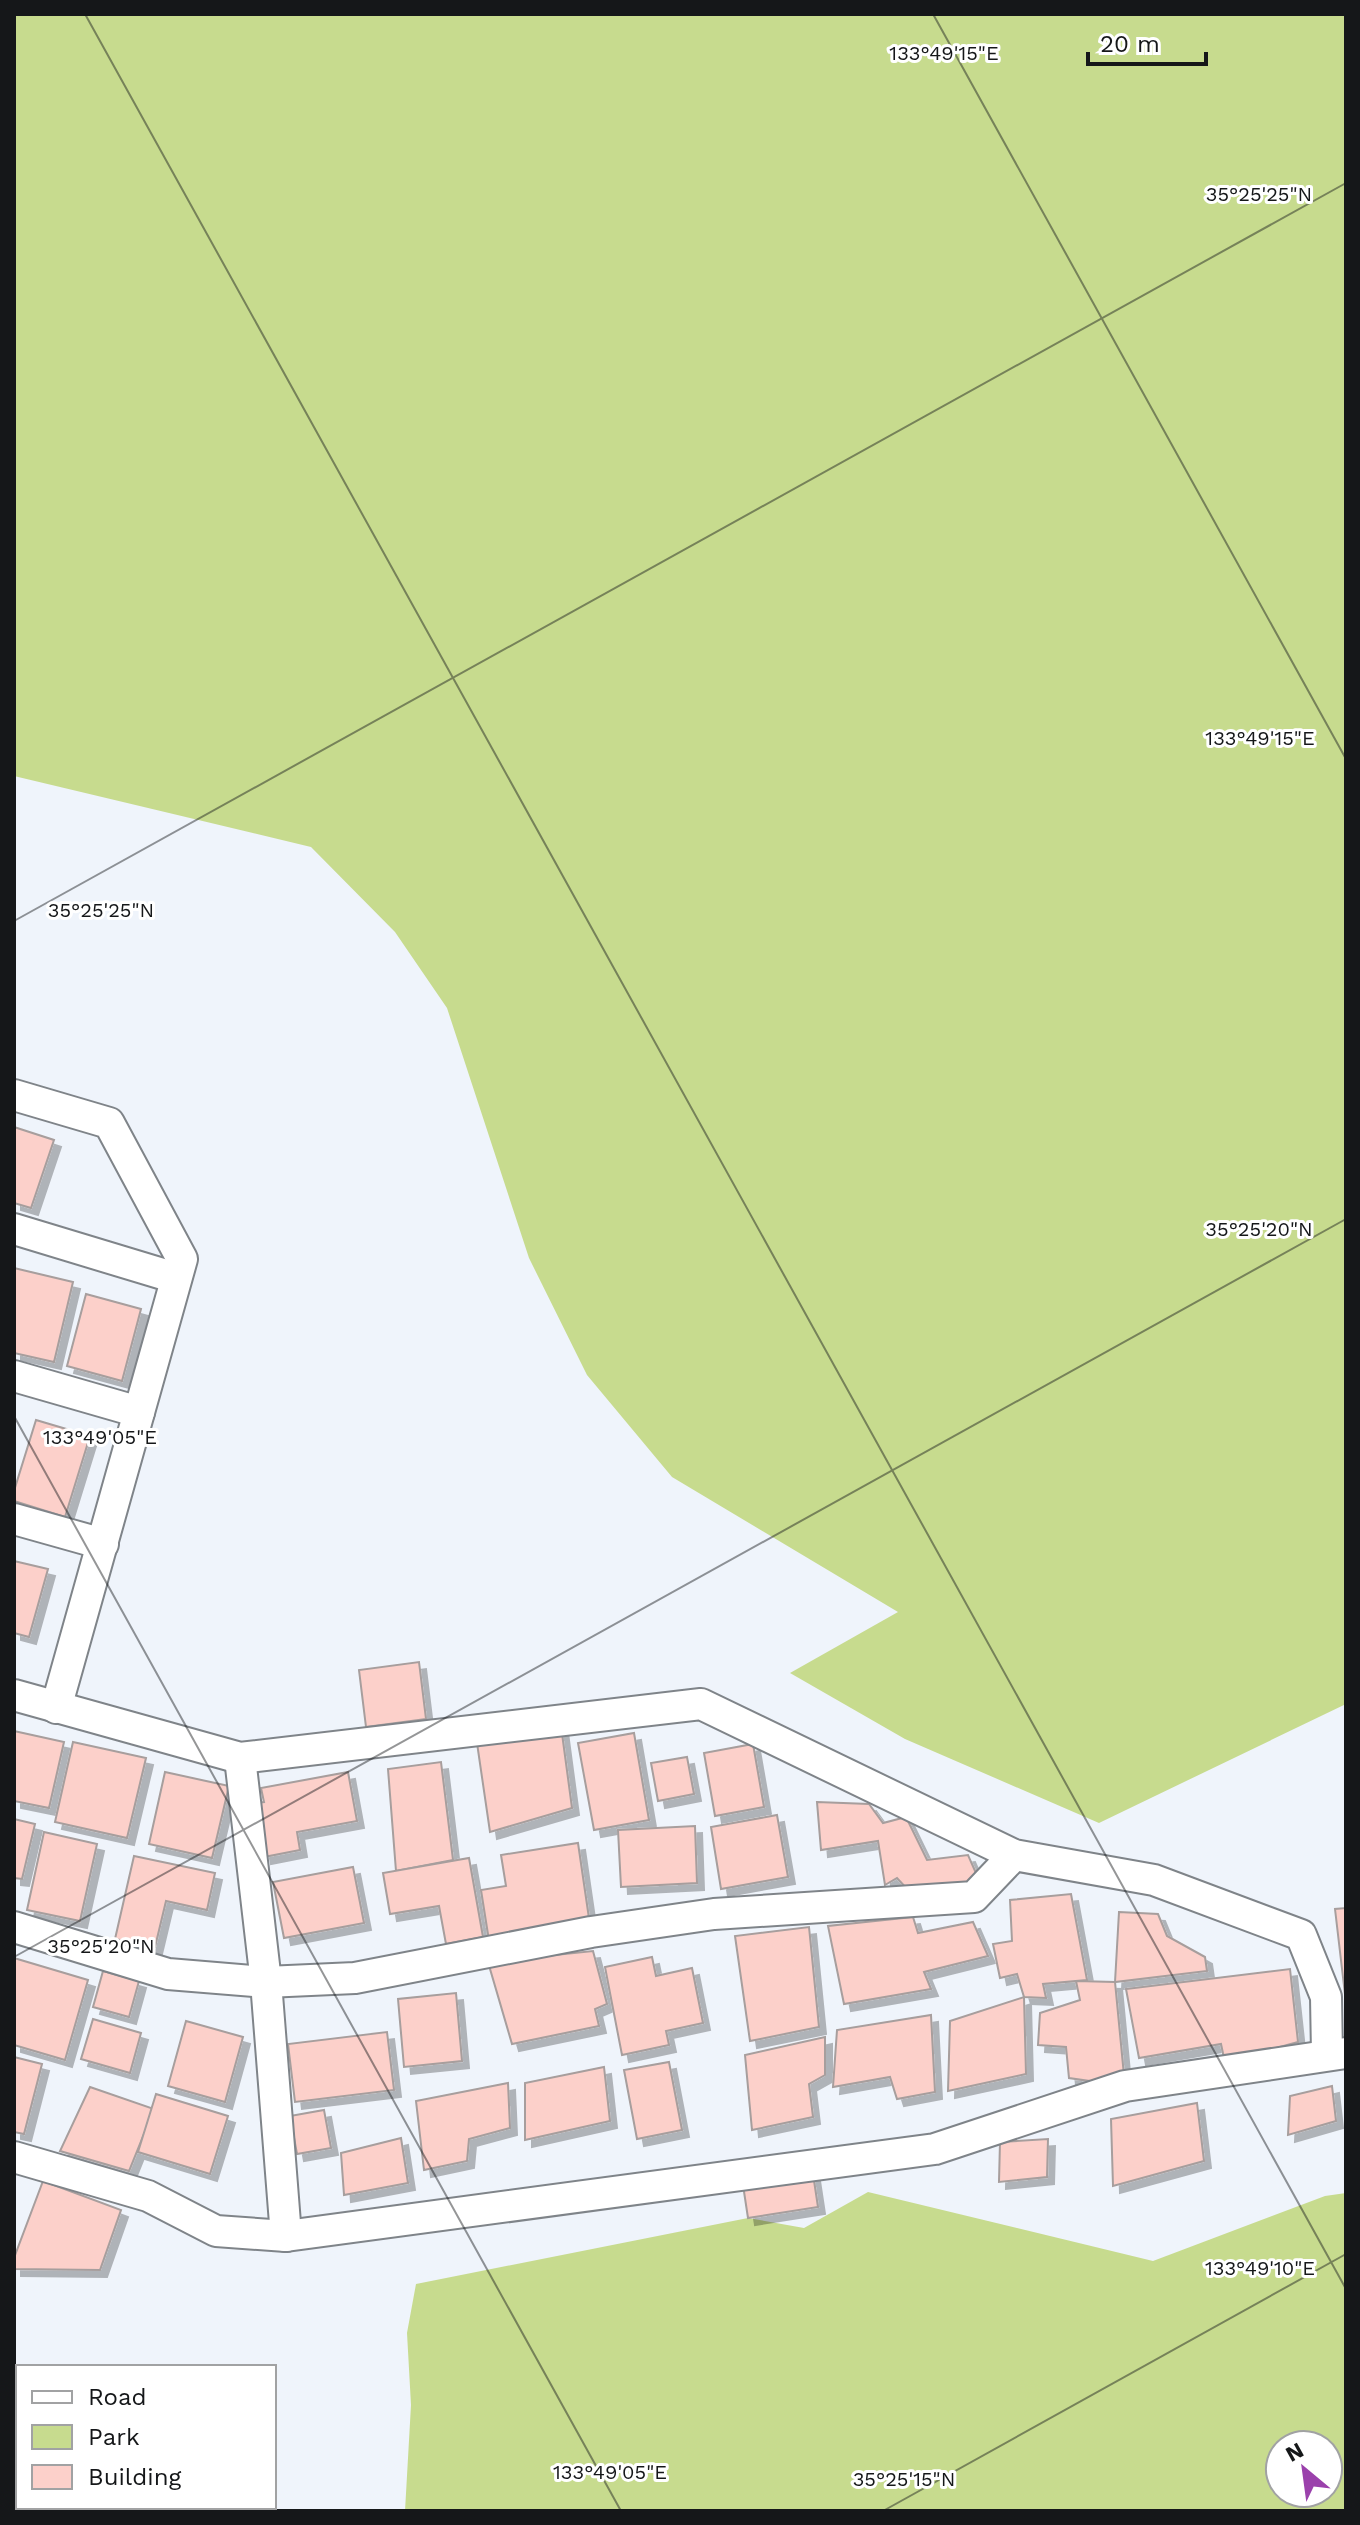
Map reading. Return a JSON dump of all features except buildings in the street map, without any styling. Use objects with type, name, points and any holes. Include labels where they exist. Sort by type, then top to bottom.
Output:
[{"type":"street","points":[[14,1095],[109,1123],[182,1259],[56,1708]]},
{"type":"street","points":[[14,1229],[176,1278]]},
{"type":"street","points":[[14,1376],[139,1412]]},
{"type":"street","points":[[14,1519],[103,1544]]},
{"type":"street","points":[[14,1695],[240,1758],[701,1704],[1014,1855],[1154,1880],[1301,1935],[1326,1997],[1336,2054],[1125,2086],[935,2149],[286,2236],[216,2231],[148,2196],[14,2157]]},
{"type":"street","points":[[240,1758],[266,1982],[286,2236]]},
{"type":"street","points":[[14,1927],[168,1974],[266,1982],[355,1978],[591,1932],[714,1914],[974,1897],[1014,1855]]},
{"type":"green space","points":[[14,14],[1346,14],[1346,1704],[1099,1823],[905,1739],[790,1673],[898,1612],[672,1477],[587,1375],[529,1258],[447,1008],[395,932],[311,847],[14,776]]},
{"type":"green space","points":[[868,2192],[1153,2261],[1325,2196],[1346,2193],[1346,2511],[405,2511],[411,2405],[407,2333],[416,2284],[748,2218],[804,2228]]}]
